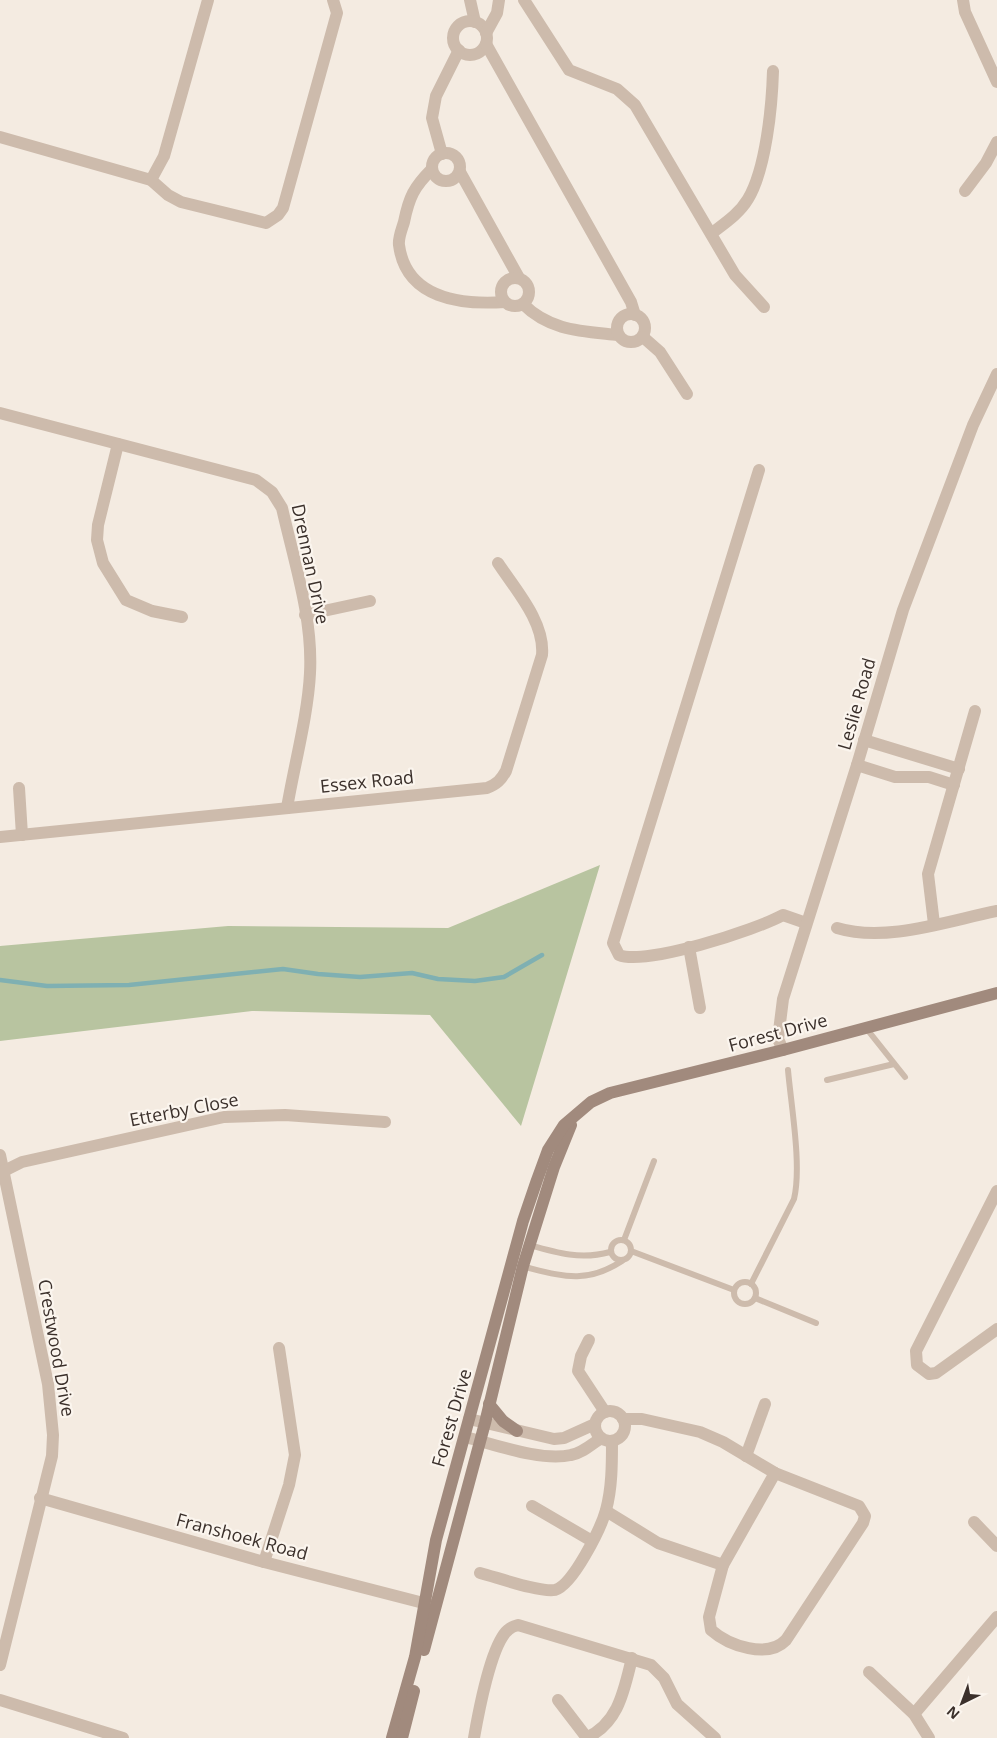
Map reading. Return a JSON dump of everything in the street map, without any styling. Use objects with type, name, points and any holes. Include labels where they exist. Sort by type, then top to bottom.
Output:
[{"type":"street","points":[[151,180],[164,156],[208,0]]},
{"type":"street","points":[[0,137],[151,180],[168,196],[181,202],[266,223],[283,208],[336,13],[333,0]]},
{"type":"street","points":[[470,0],[475,22]]},
{"type":"street","points":[[499,0],[497,12],[486,38],[483,48],[474,54],[459,50],[453,40],[455,29],[464,22],[475,22],[484,28],[486,38],[631,302],[635,315],[645,324],[642,337]]},
{"type":"street","points":[[524,0],[569,70],[617,89],[634,105],[712,233],[735,275],[764,307]]},
{"type":"street","points":[[963,0],[965,12],[997,82]]},
{"type":"street","points":[[442,154],[432,118],[436,96],[459,50]]},
{"type":"street","points":[[712,233],[735,216],[748,198],[762,158],[772,104],[773,71]]},
{"type":"street","points":[[965,191],[986,163],[997,142]]},
{"type":"street","points":[[442,154],[451,154],[458,159],[460,172],[519,278],[526,283],[529,292],[523,304],[514,306],[505,302],[478,304],[430,293],[416,283],[405,266],[399,243],[408,203],[413,191],[432,169],[434,159],[442,154]]},
{"type":"street","points":[[432,169],[436,178],[445,182],[454,179],[460,172]]},
{"type":"street","points":[[505,302],[500,294],[503,284],[510,278],[519,278]]},
{"type":"street","points":[[523,304],[535,316],[567,330],[618,335],[630,343],[642,337]]},
{"type":"street","points":[[618,335],[617,325],[619,321],[626,315],[635,315]]},
{"type":"street","points":[[642,337],[660,352],[687,394]]},
{"type":"street","name":"Leslie Road","points":[[783,1050],[778,1038],[779,1020],[806,923],[857,765],[912,584],[973,425],[997,374]]},
{"type":"street","name":"Drennan Drive","points":[[0,412],[256,480],[272,492],[282,508],[306,614],[310,673],[287,808]]},
{"type":"street","points":[[118,444],[98,525],[97,540],[103,564],[126,600],[152,611],[182,616]]},
{"type":"street","points":[[759,470],[613,943],[619,955],[626,958],[689,947],[735,936],[764,925],[783,915],[806,923]]},
{"type":"street","name":"Essex Road","points":[[0,837],[488,788],[501,780],[506,772],[542,655],[543,645],[536,622],[498,563]]},
{"type":"street","points":[[306,614],[370,601]]},
{"type":"street","points":[[934,924],[928,874],[976,711]]},
{"type":"street","points":[[864,740],[959,769]]},
{"type":"street","points":[[857,765],[895,777],[905,779],[929,777],[954,785]]},
{"type":"street","points":[[19,788],[22,835]]},
{"type":"street","points":[[837,928],[851,932],[891,934],[997,912]]},
{"type":"street","points":[[689,947],[700,1008]]},
{"type":"street","name":"Forest Drive","points":[[402,1738],[430,1605],[436,1540],[469,1419],[524,1244],[573,1118],[591,1102],[610,1093],[783,1050],[997,993]]},
{"type":"street","name":"Etterby Close","points":[[2,1173],[22,1162],[224,1117],[285,1115],[385,1122]]},
{"type":"street","name":"Etterby Close","points":[[0,1156],[22,1162]]},
{"type":"street","name":"Crestwood Drive","points":[[0,1156],[2,1173],[48,1384],[52,1418],[52,1456],[0,1664]]},
{"type":"street","points":[[997,1191],[916,1351],[917,1365],[930,1374],[936,1373],[997,1329]]},
{"type":"street","name":"Forest Drive","points":[[392,1738],[485,1423],[518,1265]]},
{"type":"street","points":[[589,1340],[580,1356],[578,1371],[604,1412]]},
{"type":"street","points":[[264,1562],[289,1485],[294,1455],[279,1348]]},
{"type":"street","points":[[489,1404],[503,1421],[517,1430]]},
{"type":"street","points":[[746,1456],[766,1404]]},
{"type":"street","points":[[480,1573],[552,1590],[567,1582],[592,1541],[606,1511],[612,1464],[606,1440],[595,1429],[596,1419],[604,1412],[615,1412],[623,1419],[642,1419],[700,1432],[775,1473],[859,1506],[865,1516],[863,1523],[780,1646],[766,1650],[749,1648],[718,1636],[711,1630],[709,1616],[723,1565],[775,1473]]},
{"type":"street","points":[[469,1419],[545,1437],[564,1438],[595,1424]]},
{"type":"street","points":[[465,1437],[532,1453],[559,1457],[581,1452],[623,1433],[623,1419]]},
{"type":"street","name":"Franshoek Road","points":[[40,1498],[264,1562],[430,1605]]},
{"type":"street","points":[[532,1506],[592,1541]]},
{"type":"street","points":[[606,1511],[658,1543],[723,1565]]},
{"type":"street","points":[[974,1522],[997,1546]]},
{"type":"street","points":[[914,1714],[997,1617]]},
{"type":"street","points":[[474,1738],[478,1713],[492,1663],[503,1635],[512,1627],[518,1625],[632,1658],[658,1670],[677,1704],[715,1738]]},
{"type":"street","points":[[558,1700],[586,1738],[605,1727],[613,1716],[624,1691],[632,1658]]},
{"type":"street","points":[[869,1672],[914,1714],[928,1738]]},
{"type":"street","points":[[0,1700],[123,1738]]},
{"type":"lane","points":[[866,1028],[905,1077]]},
{"type":"lane","points":[[826,1080],[894,1064]]},
{"type":"lane","points":[[751,1284],[796,1191],[788,1070]]},
{"type":"lane","points":[[624,1240],[654,1160]]},
{"type":"lane","points":[[610,1252],[614,1242],[624,1240]]},
{"type":"lane","points":[[518,1265],[562,1276],[580,1277],[600,1273],[628,1258],[631,1247],[624,1240]]},
{"type":"lane","points":[[524,1244],[575,1257],[610,1252]]},
{"type":"lane","points":[[631,1251],[734,1290]]},
{"type":"lane","points":[[610,1252],[622,1261]]},
{"type":"lane","points":[[734,1290],[741,1283],[751,1284]]},
{"type":"lane","points":[[734,1290],[734,1295],[739,1302],[748,1304],[755,1298],[756,1293],[751,1284]]},
{"type":"lane","points":[[755,1298],[816,1324]]},
{"type":"green space","points":[[600,865],[521,1126],[430,1015],[252,1011],[0,1041],[0,946],[228,926],[448,928]]},
{"type":"waterway","points":[[0,980],[47,986],[129,985],[283,969],[360,977],[412,973],[438,979],[475,981],[504,977],[542,955]]}]
